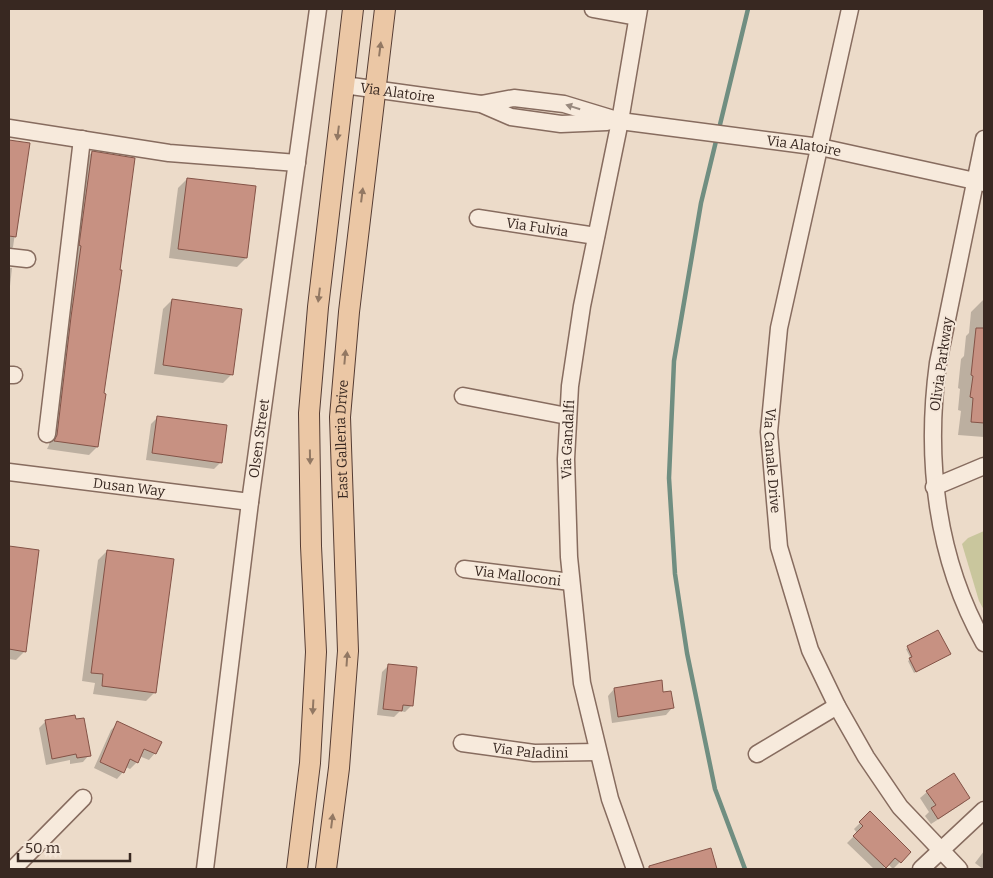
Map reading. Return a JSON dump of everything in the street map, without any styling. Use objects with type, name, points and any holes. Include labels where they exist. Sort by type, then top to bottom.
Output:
[{"type":"main road","points":[[297,869],[306,803],[316,652],[311,546],[309,413],[318,307],[353,9]]},
{"type":"main road","name":"East Galleria Drive","points":[[326,869],[339,768],[348,651],[340,417],[350,303],[385,9]]},
{"type":"main road","points":[[306,803],[314,825],[309,869]]},
{"type":"street","name":"Olsen Street","points":[[205,869],[250,502],[318,9]]},
{"type":"street","points":[[593,9],[638,13]]},
{"type":"street","name":"Via Canale Drive","points":[[850,9],[779,328],[769,432],[779,547],[810,650],[837,706],[866,757],[900,807],[959,869]]},
{"type":"street","name":"Via Gandalfi","points":[[635,869],[610,799],[582,683],[569,557],[566,459],[570,386],[581,315],[620,121],[638,13]]},
{"type":"street","name":"Via Alatoire","points":[[344,85],[481,104],[511,117],[561,124],[620,121],[820,147],[980,182]]},
{"type":"street","points":[[9,128],[169,153],[297,163]]},
{"type":"street","name":"Olivia Parkway","points":[[984,139],[980,182],[937,370],[932,442],[934,488],[948,554],[959,590],[984,643]]},
{"type":"street","points":[[46,434],[82,140]]},
{"type":"street","name":"Via Fulvia","points":[[478,218],[596,236]]},
{"type":"street","points":[[9,257],[27,259]]},
{"type":"street","points":[[463,396],[567,416]]},
{"type":"street","points":[[934,488],[984,466]]},
{"type":"street","name":"Dusan Way","points":[[9,472],[250,502]]},
{"type":"street","name":"Via Malloconi","points":[[464,569],[571,582]]},
{"type":"street","points":[[757,754],[837,706]]},
{"type":"street","name":"Via Paladini","points":[[462,743],[534,753],[598,752]]},
{"type":"street","points":[[14,869],[83,798]]},
{"type":"street","points":[[921,869],[984,810]]},
{"type":"shaded area","points":[[984,531],[984,610],[979,601],[962,544],[968,538]]},
{"type":"building","points":[[9,140],[30,143],[16,237],[9,236]]},
{"type":"building","points":[[92,151],[135,158],[98,447],[54,441],[57,435]]},
{"type":"building","points":[[187,178],[256,186],[247,258],[178,249]]},
{"type":"building","points":[[172,299],[242,309],[233,375],[163,365]]},
{"type":"building","points":[[976,328],[984,328],[984,423],[971,422],[973,398],[970,397],[973,376],[971,375]]},
{"type":"building","points":[[157,416],[227,425],[222,463],[152,453]]},
{"type":"building","points":[[9,546],[39,550],[26,652],[9,649]]},
{"type":"building","points":[[107,550],[174,559],[156,693],[102,686],[103,674],[91,673]]},
{"type":"building","points":[[938,630],[951,654],[916,672],[909,658],[912,657],[907,646]]},
{"type":"building","points":[[388,664],[417,667],[413,706],[403,705],[402,711],[383,709]]},
{"type":"building","points":[[662,680],[663,692],[671,691],[674,708],[618,717],[614,688]]},
{"type":"building","points":[[75,715],[76,719],[84,718],[91,756],[77,758],[76,754],[52,759],[45,720]]},
{"type":"building","points":[[117,721],[162,742],[156,754],[144,749],[138,763],[130,759],[124,773],[100,762]]},
{"type":"building","points":[[954,773],[970,798],[938,819],[931,808],[936,805],[926,791]]},
{"type":"building","points":[[870,811],[911,852],[901,863],[895,858],[886,868],[853,836],[863,826],[859,822]]},
{"type":"building","points":[[711,848],[717,869],[649,869],[649,866]]},
{"type":"waterway","points":[[745,869],[715,789],[687,653],[675,574],[669,478],[674,361],[701,203],[748,9]]}]
